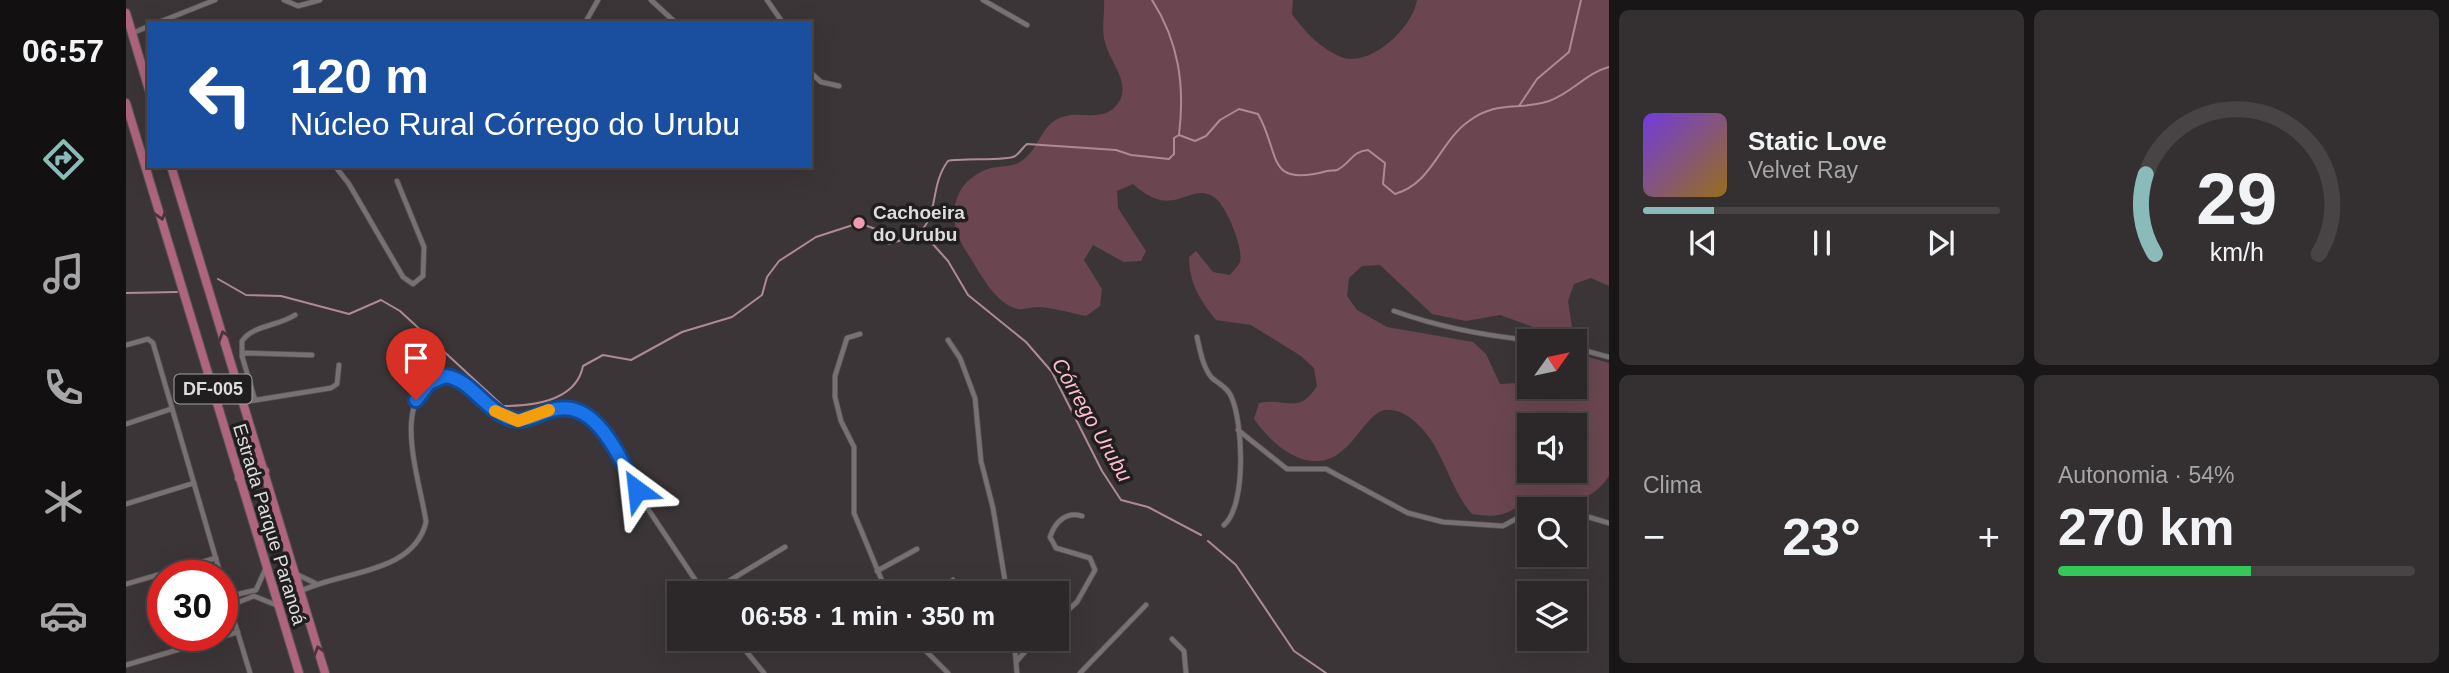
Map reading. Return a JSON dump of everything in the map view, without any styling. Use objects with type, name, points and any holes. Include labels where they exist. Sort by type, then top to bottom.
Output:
[{"type":"main road","points":[[126,13],[147,83]]},
{"type":"main road","name":"Estrada Parque Paranoá","points":[[126,103],[129,124],[146,158]]},
{"type":"main road","name":"Estrada Parque Paranoá","points":[[149,168],[299,673]]},
{"type":"main road","name":"Estrada Parque Paranoá","points":[[172,168],[325,673]]},
{"type":"main road","points":[[239,478],[247,466],[257,466],[265,471]]},
{"type":"street","points":[[162,21],[215,0]]},
{"type":"street","points":[[284,0],[298,6],[320,0]]},
{"type":"street","points":[[295,0],[298,6]]},
{"type":"street","points":[[586,21],[598,0]]},
{"type":"street","points":[[651,0],[674,21]]},
{"type":"street","points":[[767,0],[782,21]]},
{"type":"street","points":[[983,0],[1027,25]]},
{"type":"street","points":[[132,33],[147,27]]},
{"type":"street","points":[[812,74],[821,82],[839,86]]},
{"type":"street","points":[[337,168],[349,184],[403,277],[413,284],[423,276],[424,247],[397,181]]},
{"type":"street","points":[[1394,311],[1428,323],[1517,340]]},
{"type":"street","points":[[255,400],[242,356],[242,341],[249,333],[295,315]]},
{"type":"street","points":[[860,334],[847,338],[835,376],[835,397],[841,421],[854,447],[854,513],[882,581]]},
{"type":"street","points":[[1198,337],[1208,373],[1231,395],[1237,413],[1241,486],[1234,511],[1224,525]]},
{"type":"street","points":[[126,345],[151,340],[216,558],[126,584]]},
{"type":"street","points":[[948,340],[960,358],[975,398],[981,461],[993,508],[1005,581]]},
{"type":"street","points":[[1587,351],[1609,357]]},
{"type":"street","points":[[242,356],[253,352],[312,355]]},
{"type":"street","points":[[244,402],[331,388],[337,384],[340,365]]},
{"type":"street","points":[[301,591],[316,583],[388,562],[411,548],[424,533],[426,522],[411,420],[416,400],[422,391],[429,383],[445,376],[463,383],[491,408],[513,420],[528,419],[562,408],[585,412],[605,436],[652,516],[698,581]]},
{"type":"street","points":[[126,424],[171,409]]},
{"type":"street","points":[[1238,430],[1287,469],[1326,468],[1385,502],[1425,518],[1503,526],[1517,519]]},
{"type":"street","points":[[126,504],[194,483]]},
{"type":"street","points":[[1069,609],[1077,602],[1095,570],[1090,558],[1056,548],[1050,537],[1061,519],[1068,515],[1082,516]]},
{"type":"street","points":[[1587,517],[1609,523]]},
{"type":"street","points":[[727,581],[785,547]]},
{"type":"street","points":[[877,571],[917,549]]},
{"type":"street","points":[[238,594],[256,590],[266,569]]},
{"type":"street","points":[[296,574],[316,583]]},
{"type":"street","points":[[238,602],[254,596],[277,605]]},
{"type":"street","points":[[1080,673],[1146,605]]},
{"type":"street","points":[[238,632],[250,673]]},
{"type":"street","points":[[1172,639],[1184,650],[1186,673]]},
{"type":"street","points":[[126,665],[174,651]]},
{"type":"street","points":[[746,651],[764,673]]},
{"type":"street","points":[[926,651],[948,673]]},
{"type":"street","points":[[1015,651],[1017,673]]},
{"type":"street","points":[[1016,662],[1026,651]]},
{"type":"shaded area","points":[[1104,0],[1293,0],[1292,14],[1314,39],[1334,54],[1353,59],[1365,57],[1389,43],[1408,22],[1417,0],[1609,0],[1609,286],[1591,278],[1574,284],[1568,301],[1572,329],[1539,329],[1500,315],[1466,321],[1432,314],[1380,265],[1362,266],[1349,278],[1347,296],[1357,310],[1387,327],[1473,342],[1486,354],[1500,384],[1517,383],[1517,399],[1587,399],[1587,357],[1609,363],[1609,476],[1600,486],[1593,493],[1582,497],[1517,497],[1517,508],[1504,514],[1472,514],[1427,434],[1404,414],[1392,410],[1382,411],[1374,416],[1347,447],[1330,458],[1305,460],[1282,448],[1254,419],[1259,403],[1291,404],[1304,400],[1317,386],[1314,368],[1301,356],[1251,325],[1216,320],[1200,298],[1193,283],[1189,257],[1196,251],[1213,272],[1230,275],[1240,262],[1241,256],[1229,217],[1214,197],[1205,193],[1170,201],[1147,195],[1133,184],[1117,191],[1118,208],[1146,251],[1141,261],[1124,262],[1093,245],[1084,260],[1102,289],[1100,306],[1086,316],[1036,307],[1018,309],[1001,300],[981,276],[960,239],[954,215],[960,192],[976,175],[1023,160],[1057,119],[1072,115],[1105,113],[1116,106],[1123,90],[1122,82],[1108,50],[1103,27]]},
{"type":"waterway","name":"Córrego Urubu","points":[[1152,0],[1168,32],[1178,65],[1181,99],[1179,135]]},
{"type":"waterway","name":"Córrego Urubu","points":[[1519,106],[1537,79],[1569,52],[1581,0]]},
{"type":"waterway","name":"Córrego Urubu","points":[[218,279],[246,295],[281,296],[349,314],[381,300],[400,311],[503,406],[527,405],[562,394],[579,378],[583,366],[603,355],[631,360],[682,332],[732,317],[762,295],[767,277],[779,261],[816,237],[859,223],[878,230],[889,244],[911,237],[927,223],[938,183],[948,161],[1011,158],[1027,144],[1116,150],[1131,155],[1169,159],[1174,154],[1174,138],[1179,135],[1195,141],[1206,136],[1220,120],[1239,109],[1258,114],[1278,164],[1284,171],[1293,175],[1307,175],[1337,170],[1358,153],[1368,150],[1385,163],[1383,184],[1395,194],[1418,181],[1459,130],[1479,115],[1498,108],[1549,101],[1609,67]]},
{"type":"waterway","name":"Córrego Urubu","points":[[922,232],[948,261],[968,295],[1026,342],[1052,372],[1102,471],[1121,500],[1148,507],[1201,535]]},
{"type":"waterway","points":[[126,293],[177,292]]},
{"type":"waterway","name":"Córrego Urubu","points":[[1208,541],[1236,565],[1294,651],[1326,673]]},
{"type":"slow traffic","points":[[495,411],[518,421],[549,410]]},
{"type":"place","name":"Cachoeira do Urubu","points":[[859,223]]},
{"type":"route","points":[[416,400],[429,383],[438,377],[450,376],[463,383],[491,408],[513,420],[528,419],[562,408],[579,409],[599,426],[637,490]]}]
